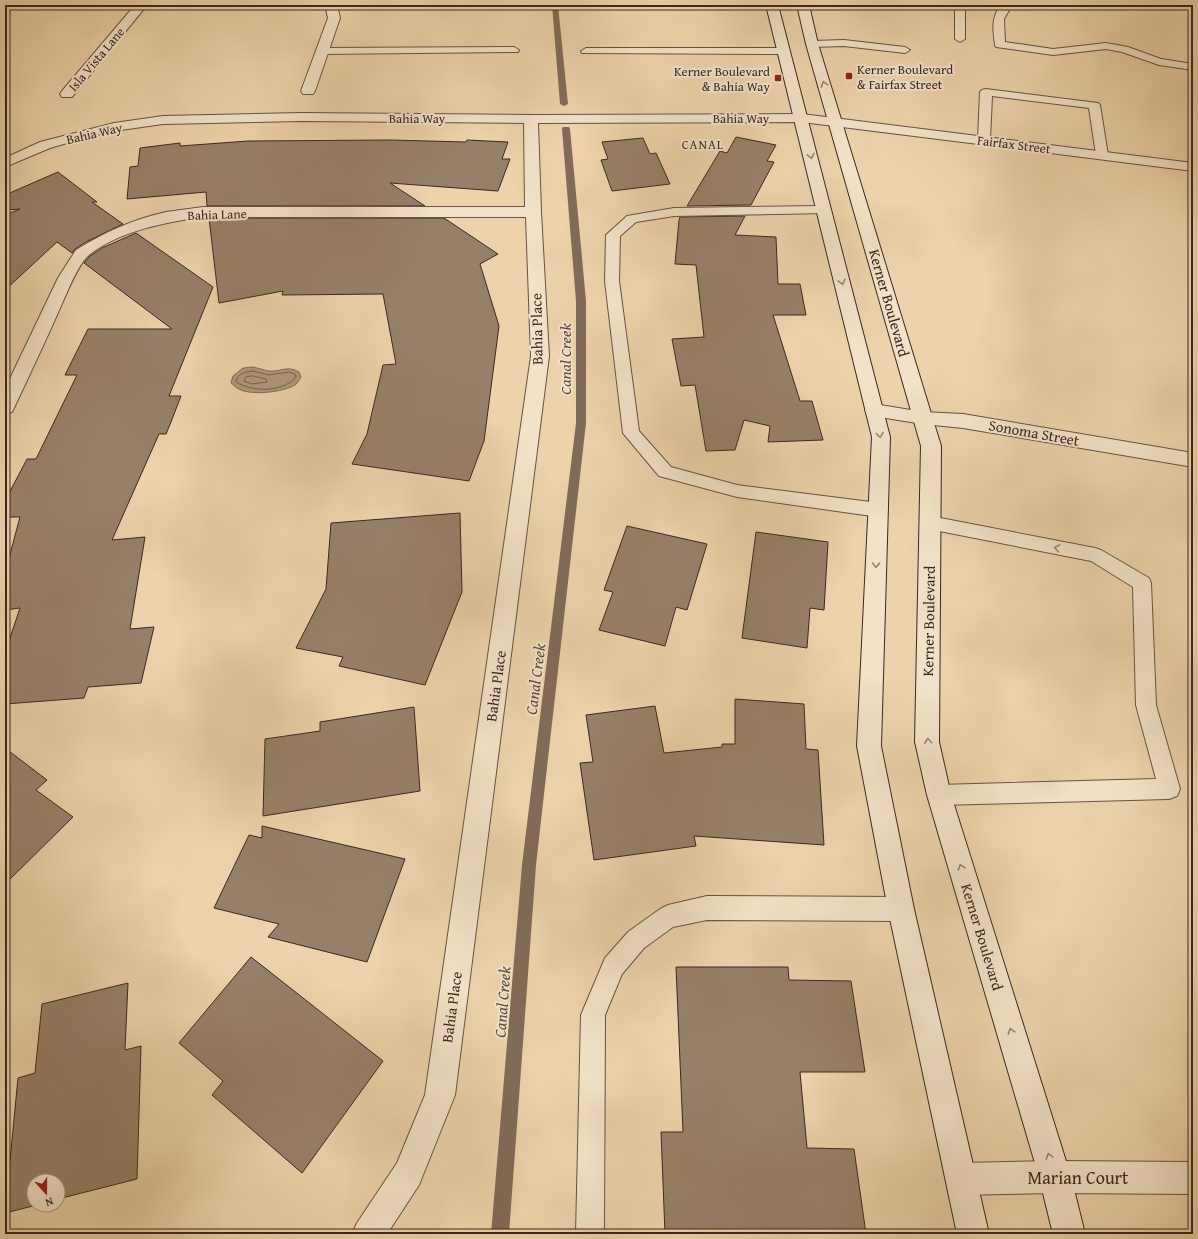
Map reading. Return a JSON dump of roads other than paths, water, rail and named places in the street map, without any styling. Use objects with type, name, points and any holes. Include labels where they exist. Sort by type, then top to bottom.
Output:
[{"type":"street","name":"Isla Vista Lane","points":[[67,94],[141,5]]},
{"type":"street","points":[[308,91],[334,18],[332,7],[328,5]]},
{"type":"street","points":[[772,5],[802,118],[881,437],[869,746],[900,909],[962,1179],[973,1234]]},
{"type":"street","name":"Kerner Boulevard","points":[[803,5],[812,44],[931,446],[927,742],[939,795],[1055,1177],[1069,1234]]},
{"type":"street","name":"Bahia Way","points":[[5,163],[45,145],[84,134],[114,127],[163,120],[302,117],[531,119],[802,118],[835,121]]},
{"type":"street","name":"Bahia Place","points":[[368,1234],[408,1174],[440,1095],[540,356],[533,212],[531,119]]},
{"type":"street","name":"Fairfax Street","points":[[835,121],[1193,167]]},
{"type":"street","name":"Bahia Lane","points":[[5,408],[66,278],[82,253],[103,240],[137,226],[166,217],[204,212],[533,212]]},
{"type":"street","name":"Sonoma Street","points":[[874,410],[923,418],[963,421],[1193,460]]},
{"type":"street","name":"Marian Court","points":[[962,1179],[1055,1177],[1193,1178]]},
{"type":"lane","points":[[960,39],[960,9],[963,5]]},
{"type":"lane","points":[[1007,5],[998,17],[1000,45],[1053,52],[1096,46],[1114,47],[1159,62],[1193,67]]},
{"type":"lane","points":[[812,44],[844,43],[905,50]]},
{"type":"lane","points":[[323,50],[514,50]]},
{"type":"lane","points":[[586,51],[783,51]]},
{"type":"lane","points":[[984,140],[986,92],[1094,105],[1102,155]]},
{"type":"lane","points":[[824,210],[674,212],[632,218],[613,234],[612,281],[631,433],[665,472],[737,491],[879,510]]},
{"type":"lane","points":[[930,522],[1096,555],[1142,583],[1146,705],[1169,789],[939,795]]},
{"type":"lane","points":[[590,1234],[593,1015],[613,966],[636,940],[668,916],[707,908],[900,909]]},
{"type":"water","points":[[253,367],[269,371],[291,369],[299,372],[301,377],[296,384],[283,390],[259,393],[238,389],[231,383],[233,376],[243,368]]},
{"type":"waterway","name":"Canal Creek","points":[[555,5],[564,104]]},
{"type":"waterway","name":"Canal Creek","points":[[500,1234],[529,865],[581,423],[581,301],[566,129]]},
{"type":"place","name":"Kerner Boulevard & Fairfax Street","points":[[849,76]]},
{"type":"place","name":"Kerner Boulevard & Bahia Way","points":[[778,78]]},
{"type":"district","name":"CANAL","points":[[703,144]]}]
